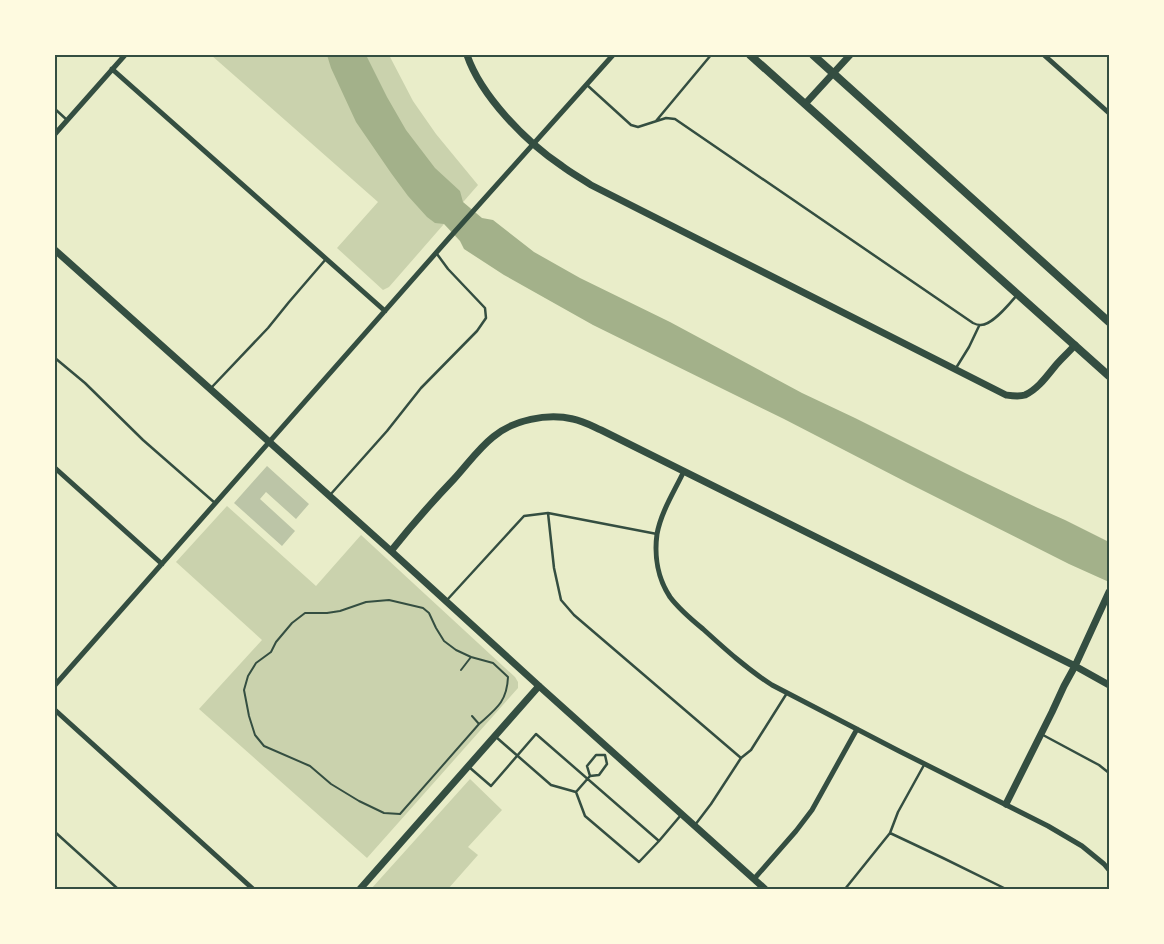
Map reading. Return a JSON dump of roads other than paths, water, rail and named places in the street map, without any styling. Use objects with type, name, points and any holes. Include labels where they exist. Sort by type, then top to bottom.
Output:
[{"type":"main road","points":[[750,55],[1109,376]]},
{"type":"main road","points":[[813,55],[1109,322]]},
{"type":"street","points":[[55,134],[125,55]]},
{"type":"street","points":[[467,55],[475,74],[511,121],[534,144],[561,166],[591,185],[1006,395],[1019,396],[1031,392],[1042,383],[1075,345]]},
{"type":"street","points":[[55,685],[476,207],[613,55]]},
{"type":"street","points":[[805,104],[850,55]]},
{"type":"street","points":[[1044,55],[1109,113]]},
{"type":"street","points":[[112,70],[385,311]]},
{"type":"street","points":[[55,250],[446,601],[539,686],[607,752],[682,814],[765,889]]},
{"type":"street","points":[[391,551],[488,441],[500,432],[526,420],[555,417],[571,418],[608,433],[1075,666],[1109,685]]},
{"type":"street","points":[[55,468],[162,564]]},
{"type":"street","points":[[684,471],[661,517],[657,534],[657,562],[665,587],[670,597],[678,606],[755,673],[787,693],[1048,826],[1082,846],[1109,870]]},
{"type":"street","points":[[1006,804],[1075,666],[1108,594]]},
{"type":"street","points":[[360,889],[539,686]]},
{"type":"street","points":[[55,710],[254,889]]},
{"type":"street","points":[[754,879],[796,832],[812,810],[857,729]]},
{"type":"lane","points":[[656,122],[711,55]]},
{"type":"lane","points":[[587,85],[632,125],[638,126],[666,118],[675,119],[979,326],[992,321],[1018,294]]},
{"type":"lane","points":[[55,109],[67,120]]},
{"type":"lane","points":[[329,496],[387,431],[421,388],[477,331],[486,318],[485,308],[448,269],[436,253]]},
{"type":"lane","points":[[210,389],[268,328],[326,259]]},
{"type":"lane","points":[[955,369],[969,347],[979,326]]},
{"type":"lane","points":[[55,358],[85,383],[143,440],[215,504]]},
{"type":"lane","points":[[548,513],[554,568],[561,600],[574,615],[741,758]]},
{"type":"lane","points":[[446,601],[524,516],[548,513],[657,534]]},
{"type":"lane","points":[[694,826],[741,758],[751,750],[787,693]]},
{"type":"lane","points":[[468,766],[491,786],[536,734],[658,841]]},
{"type":"lane","points":[[1040,734],[1099,764],[1109,772]]},
{"type":"lane","points":[[495,736],[551,785],[576,792]]},
{"type":"lane","points":[[576,792],[590,776],[598,775],[607,764],[607,752],[596,756],[587,766],[590,776]]},
{"type":"lane","points":[[846,889],[890,834],[898,812],[925,764]]},
{"type":"lane","points":[[576,792],[585,816],[639,862],[682,814]]},
{"type":"lane","points":[[55,832],[118,889]]},
{"type":"lane","points":[[890,834],[1006,889]]}]
